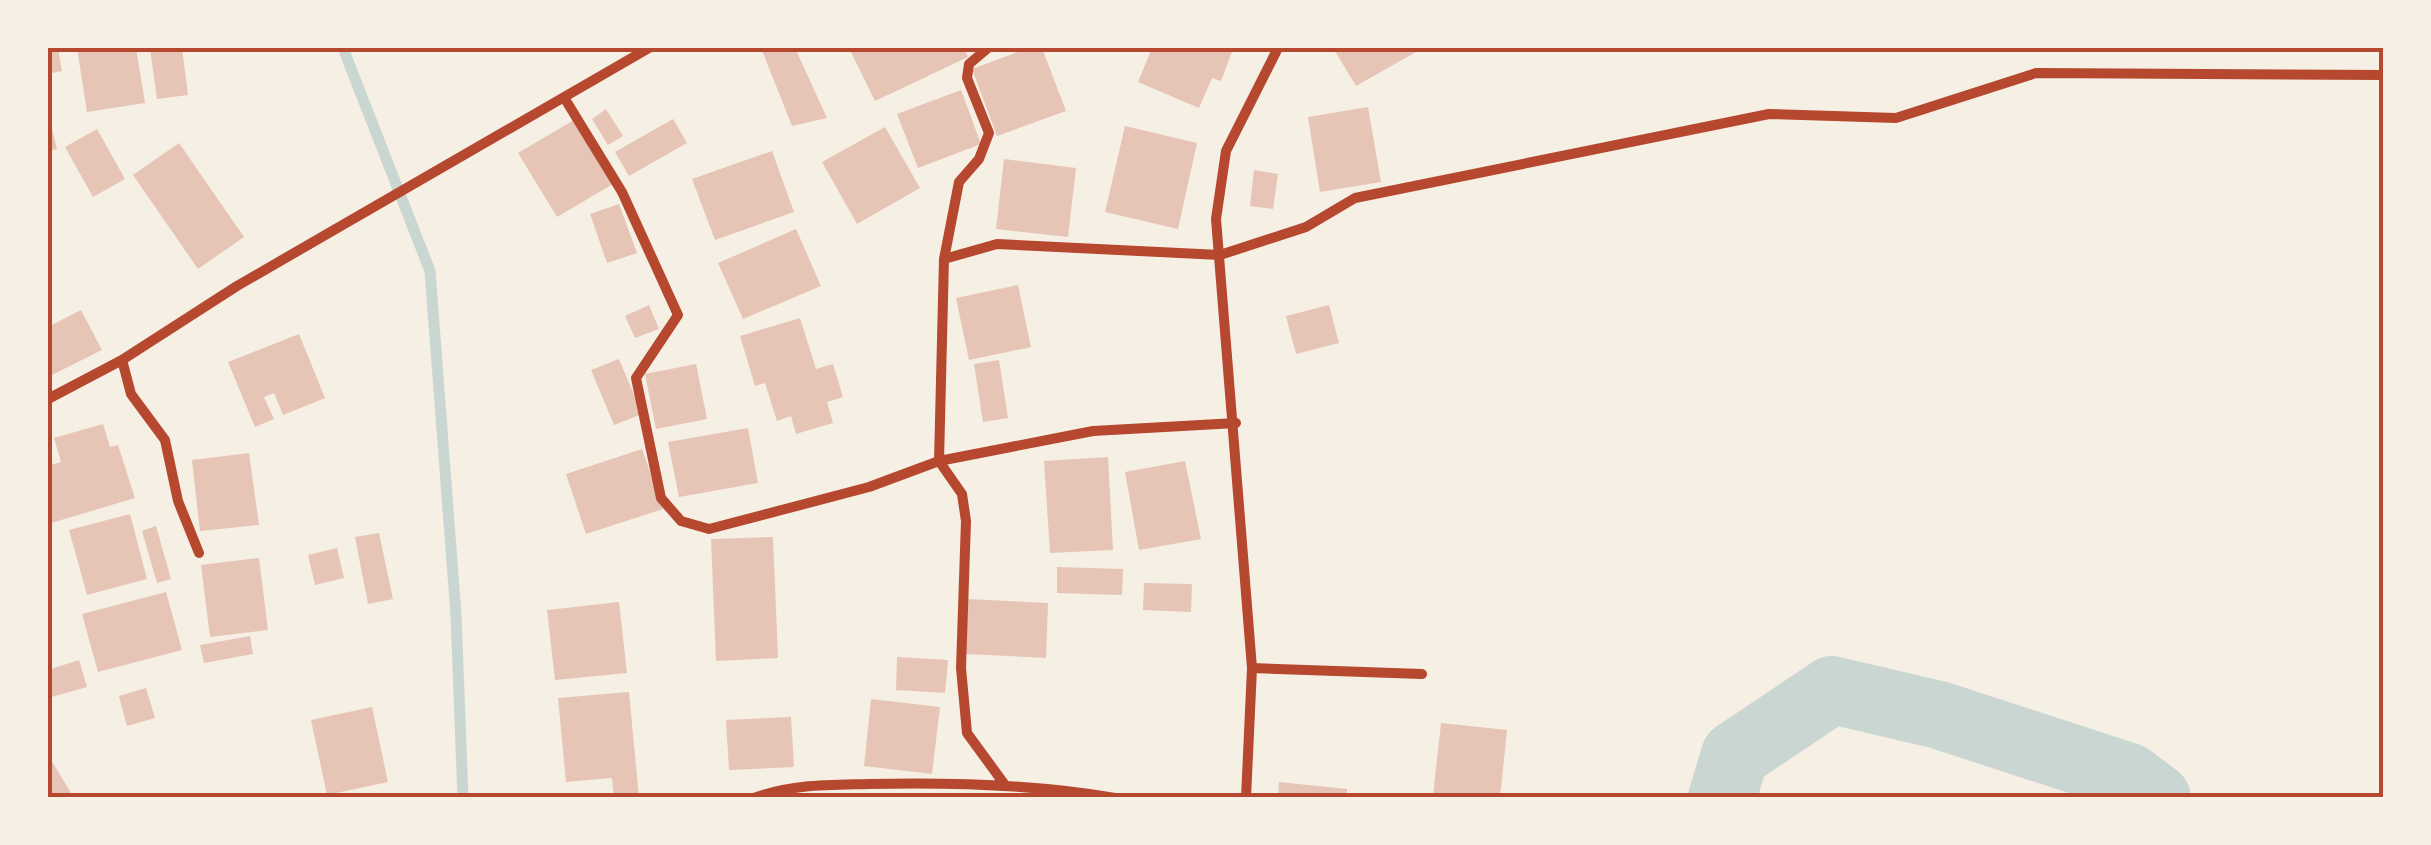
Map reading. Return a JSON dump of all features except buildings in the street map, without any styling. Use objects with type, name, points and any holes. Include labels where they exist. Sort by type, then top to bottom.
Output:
[{"type":"street","points":[[48,399],[122,360],[238,286],[649,48]]},
{"type":"street","points":[[988,48],[969,64],[967,78],[989,133],[979,160],[959,182],[944,259],[940,461],[962,494],[966,521],[960,668],[968,733],[1004,785]]},
{"type":"street","points":[[1246,798],[1252,668],[1236,423],[1216,219],[1226,152],[1278,48]]},
{"type":"street","points":[[944,259],[997,244],[1220,255],[1306,228],[1355,198],[1770,114],[1896,118],[2036,73],[2384,75]]},
{"type":"street","points":[[564,98],[622,192],[678,314],[636,378],[661,498],[682,521],[708,528],[869,487],[940,461],[1093,432],[1236,423]]},
{"type":"street","points":[[122,360],[132,394],[165,440],[178,501],[198,553]]},
{"type":"street","points":[[1252,668],[1422,674]]},
{"type":"street","points":[[754,798],[784,787],[1004,785],[1048,786],[1115,798]]},
{"type":"waterway","points":[[343,48],[430,271],[456,615],[463,798]]},
{"type":"waterway","points":[[1722,798],[1735,755],[1832,690],[1939,715],[2129,777],[2157,798]]}]
